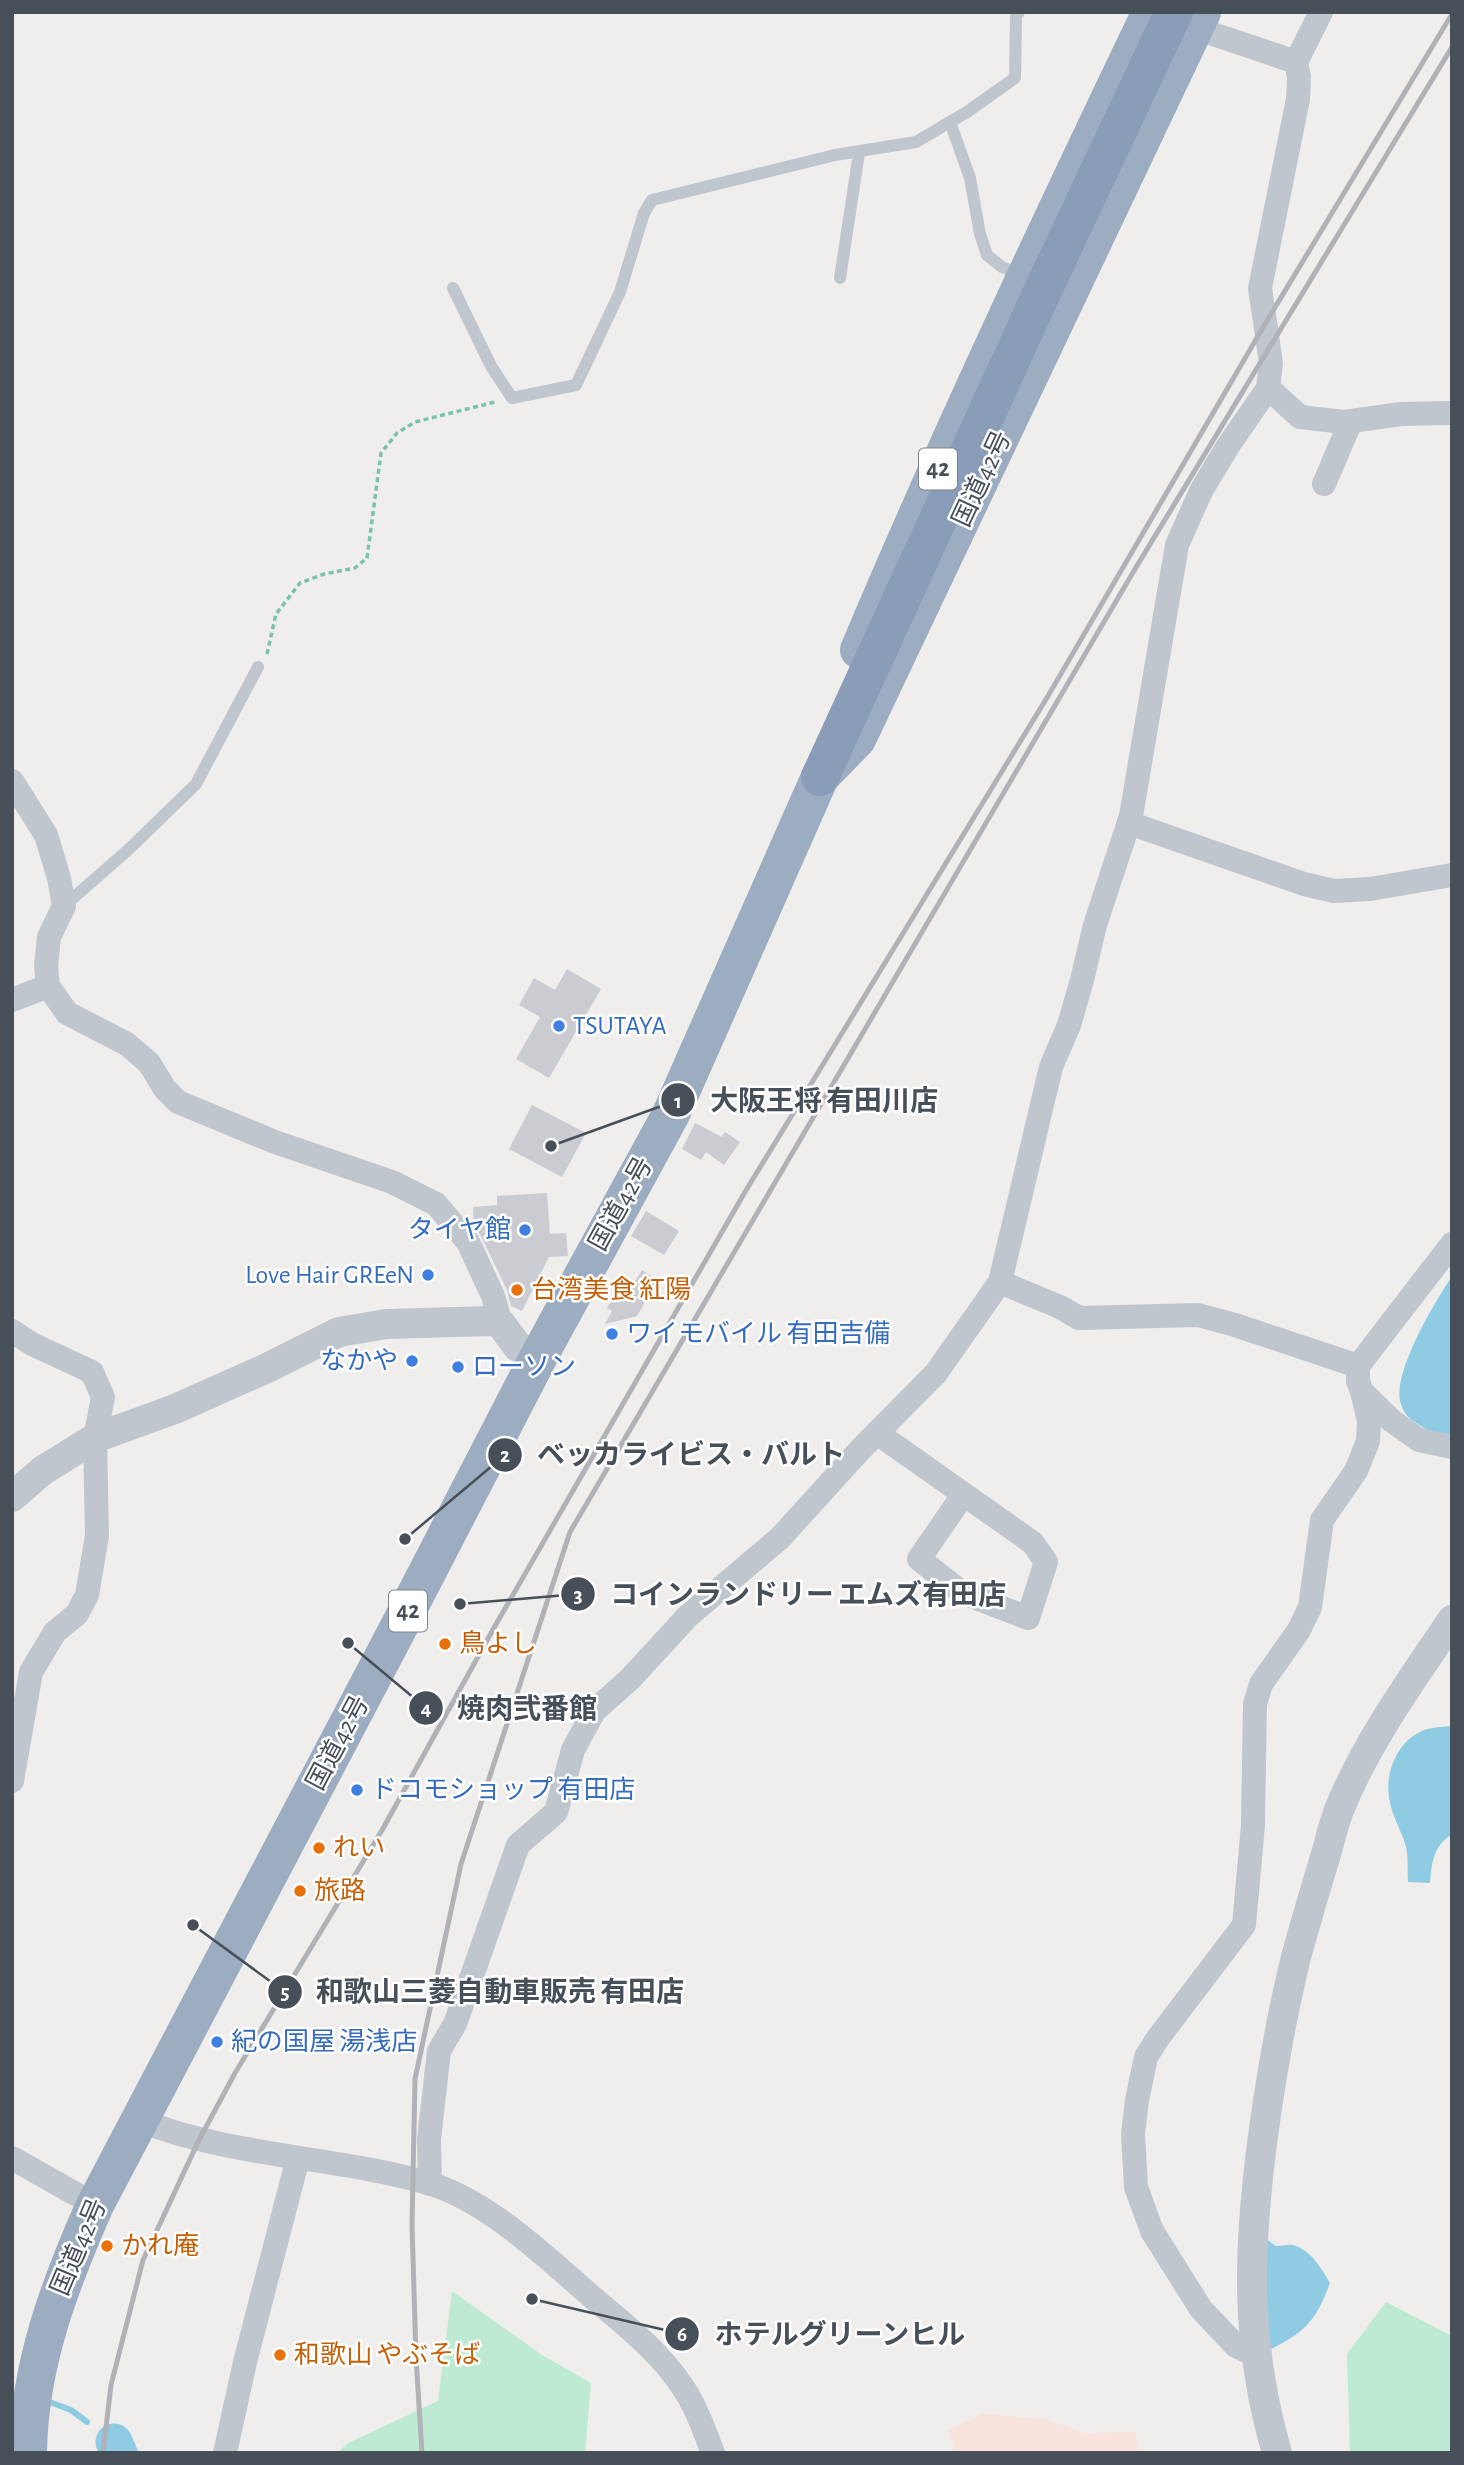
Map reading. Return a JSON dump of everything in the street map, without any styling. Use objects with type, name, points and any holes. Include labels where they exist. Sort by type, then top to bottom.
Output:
[{"type":"highway","name":"国道42号","points":[[751,937],[818,746],[897,559],[1038,276],[1151,12]]},
{"type":"highway","name":"国道42号","points":[[28,2453],[33,2388],[43,2342],[56,2298],[95,2205],[539,1356],[671,1114],[820,777],[858,739],[1186,16]]},
{"type":"highway","points":[[820,777],[1038,276],[1186,16]]},
{"type":"street","points":[[430,2184],[429,2138],[439,2051],[454,2024],[518,1845],[556,1812],[573,1750],[594,1711],[630,1679],[688,1616],[780,1538],[936,1373],[1000,1282],[1051,1067],[1069,1025],[1095,925],[1129,823],[1177,545],[1201,491],[1268,388],[1271,363],[1260,288],[1298,99],[1296,62],[1321,12]]},
{"type":"street","points":[[1186,16],[1296,62]]},
{"type":"street","points":[[1268,388],[1300,417],[1351,421],[1401,414],[1452,413]]},
{"type":"street","points":[[1324,484],[1351,421]]},
{"type":"street","points":[[12,781],[46,835],[59,878],[64,906],[49,937],[46,965],[48,986],[67,1013],[127,1044],[149,1063],[165,1089],[178,1102],[275,1142],[392,1182],[436,1204],[468,1242],[493,1296],[501,1324],[518,1347],[539,1356]]},
{"type":"street","points":[[1129,823],[1304,884],[1334,891],[1382,888],[1452,875]]},
{"type":"street","points":[[12,1000],[48,986]]},
{"type":"street","points":[[1255,2355],[1236,2346],[1201,2309],[1152,2231],[1136,2187],[1133,2134],[1137,2100],[1146,2057],[1244,1925],[1253,1825],[1255,1704],[1261,1684],[1299,1630],[1310,1607],[1322,1520],[1356,1472],[1368,1441],[1368,1421],[1358,1381],[1358,1366],[1452,1244]]},
{"type":"street","points":[[1000,1282],[1060,1307],[1079,1318],[1198,1315],[1358,1366]]},
{"type":"street","points":[[12,1497],[42,1472],[95,1438],[175,1409],[339,1332],[386,1324],[491,1321],[501,1324]]},
{"type":"street","points":[[12,1331],[32,1344],[92,1372],[103,1396],[95,1438],[97,1536],[87,1595],[77,1614],[55,1632],[32,1672],[12,1781]]},
{"type":"street","points":[[1362,1392],[1392,1421],[1419,1440],[1452,1447]]},
{"type":"street","points":[[877,1433],[1033,1544],[1042,1554],[1044,1570],[1028,1618],[961,1592],[919,1559],[963,1495]]},
{"type":"street","points":[[1276,2453],[1265,2413],[1255,2355],[1250,2274],[1253,2204],[1275,2055],[1286,2001],[1305,1924],[1339,1811],[1373,1741],[1452,1620]]},
{"type":"street","points":[[139,2120],[171,2133],[208,2142],[430,2184],[490,2215],[516,2233],[661,2358],[683,2386],[713,2453]]},
{"type":"street","points":[[12,2158],[95,2205]]},
{"type":"street","points":[[225,2453],[245,2362],[298,2158]]},
{"type":"lane","points":[[453,288],[491,366],[512,398],[576,385],[620,292],[644,213],[652,200],[835,155],[916,142],[1015,78],[1018,12]]},
{"type":"lane","points":[[950,122],[970,178],[980,234],[987,255],[1002,267],[1038,276]]},
{"type":"lane","points":[[840,278],[859,153]]},
{"type":"lane","points":[[64,906],[128,850],[196,784],[258,667]]},
{"type":"path","points":[[258,667],[268,651],[276,614],[300,583],[324,574],[355,568],[367,558],[382,453],[397,433],[415,422],[512,398]]},
{"type":"shaded area","points":[[983,2414],[1046,2419],[1084,2433],[1135,2432],[1140,2453],[956,2453],[947,2431]]},
{"type":"green space","points":[[452,2291],[542,2355],[591,2383],[585,2453],[337,2453],[348,2443],[438,2401]]},
{"type":"green space","points":[[1386,2302],[1452,2336],[1452,2453],[1350,2453],[1347,2354]]},
{"type":"water","points":[[1452,1276],[1452,1438],[1434,1434],[1409,1418],[1402,1408],[1400,1391],[1402,1375],[1416,1338]]},
{"type":"water","points":[[1452,1726],[1452,1834],[1437,1849],[1430,1883],[1408,1882],[1406,1848],[1389,1797],[1391,1769],[1399,1751],[1412,1737],[1427,1729]]},
{"type":"water","points":[[1265,2238],[1276,2246],[1293,2245],[1305,2251],[1330,2283],[1319,2308],[1307,2325],[1267,2351]]},
{"type":"building","points":[[567,969],[601,989],[549,1078],[516,1059],[540,1017],[519,1005],[534,978],[555,990]]},
{"type":"building","points":[[532,1105],[586,1133],[562,1177],[509,1149]]},
{"type":"building","points":[[695,1123],[722,1137],[725,1132],[740,1142],[724,1165],[706,1152],[701,1160],[682,1149]]},
{"type":"building","points":[[547,1193],[550,1234],[566,1233],[568,1256],[549,1257],[522,1311],[511,1306],[507,1290],[474,1226],[473,1207],[497,1205],[497,1196]]},
{"type":"building","points":[[646,1211],[679,1231],[664,1255],[631,1236]]},
{"type":"building","points":[[642,1270],[657,1280],[637,1316],[605,1324],[612,1311],[607,1308],[616,1292],[620,1294],[625,1285],[631,1288]]},
{"type":"waterway","points":[[47,2401],[71,2410],[87,2422]]},
{"type":"waterway","points":[[114,2442],[119,2453]]},
{"type":"railway","points":[[103,2453],[111,2385],[143,2260],[199,2140],[235,2073],[381,1832],[495,1626],[745,1192],[1048,696],[1265,324],[1452,14]]},
{"type":"railway","points":[[422,2453],[412,2225],[415,2079],[461,1864],[570,1532],[1135,569],[1452,47]]},
{"type":"place","name":"TSUTAYA","points":[[559,1026]]},
{"type":"place","name":"大阪王将 有田川店","points":[[551,1146]]},
{"type":"place","name":"タイヤ館","points":[[525,1230]]},
{"type":"place","name":"Love Hair GREeN","points":[[428,1275]]},
{"type":"place","name":"台湾美食 紅陽","points":[[517,1290]]},
{"type":"place","name":"ワイモバイル 有田吉備","points":[[612,1334]]},
{"type":"place","name":"なかや","points":[[412,1361]]},
{"type":"place","name":"ローソン","points":[[458,1367]]},
{"type":"place","name":"ベッカライビス・バルト","points":[[405,1539]]},
{"type":"place","name":"コインランドリー エムズ有田店","points":[[460,1604]]},
{"type":"place","name":"焼肉弐番館","points":[[348,1643]]},
{"type":"place","name":"鳥よし","points":[[445,1644]]},
{"type":"place","name":"ドコモショップ 有田店","points":[[357,1790]]},
{"type":"place","name":"れい","points":[[319,1848]]},
{"type":"place","name":"旅路","points":[[300,1891]]},
{"type":"place","name":"和歌山三菱自動車販売 有田店","points":[[193,1925]]},
{"type":"place","name":"紀の国屋 湯浅店","points":[[217,2042]]},
{"type":"place","name":"かれ庵","points":[[107,2246]]},
{"type":"place","name":"ホテルグリーンヒル","points":[[532,2299]]},
{"type":"place","name":"和歌山 やぶそば","points":[[280,2355]]}]
